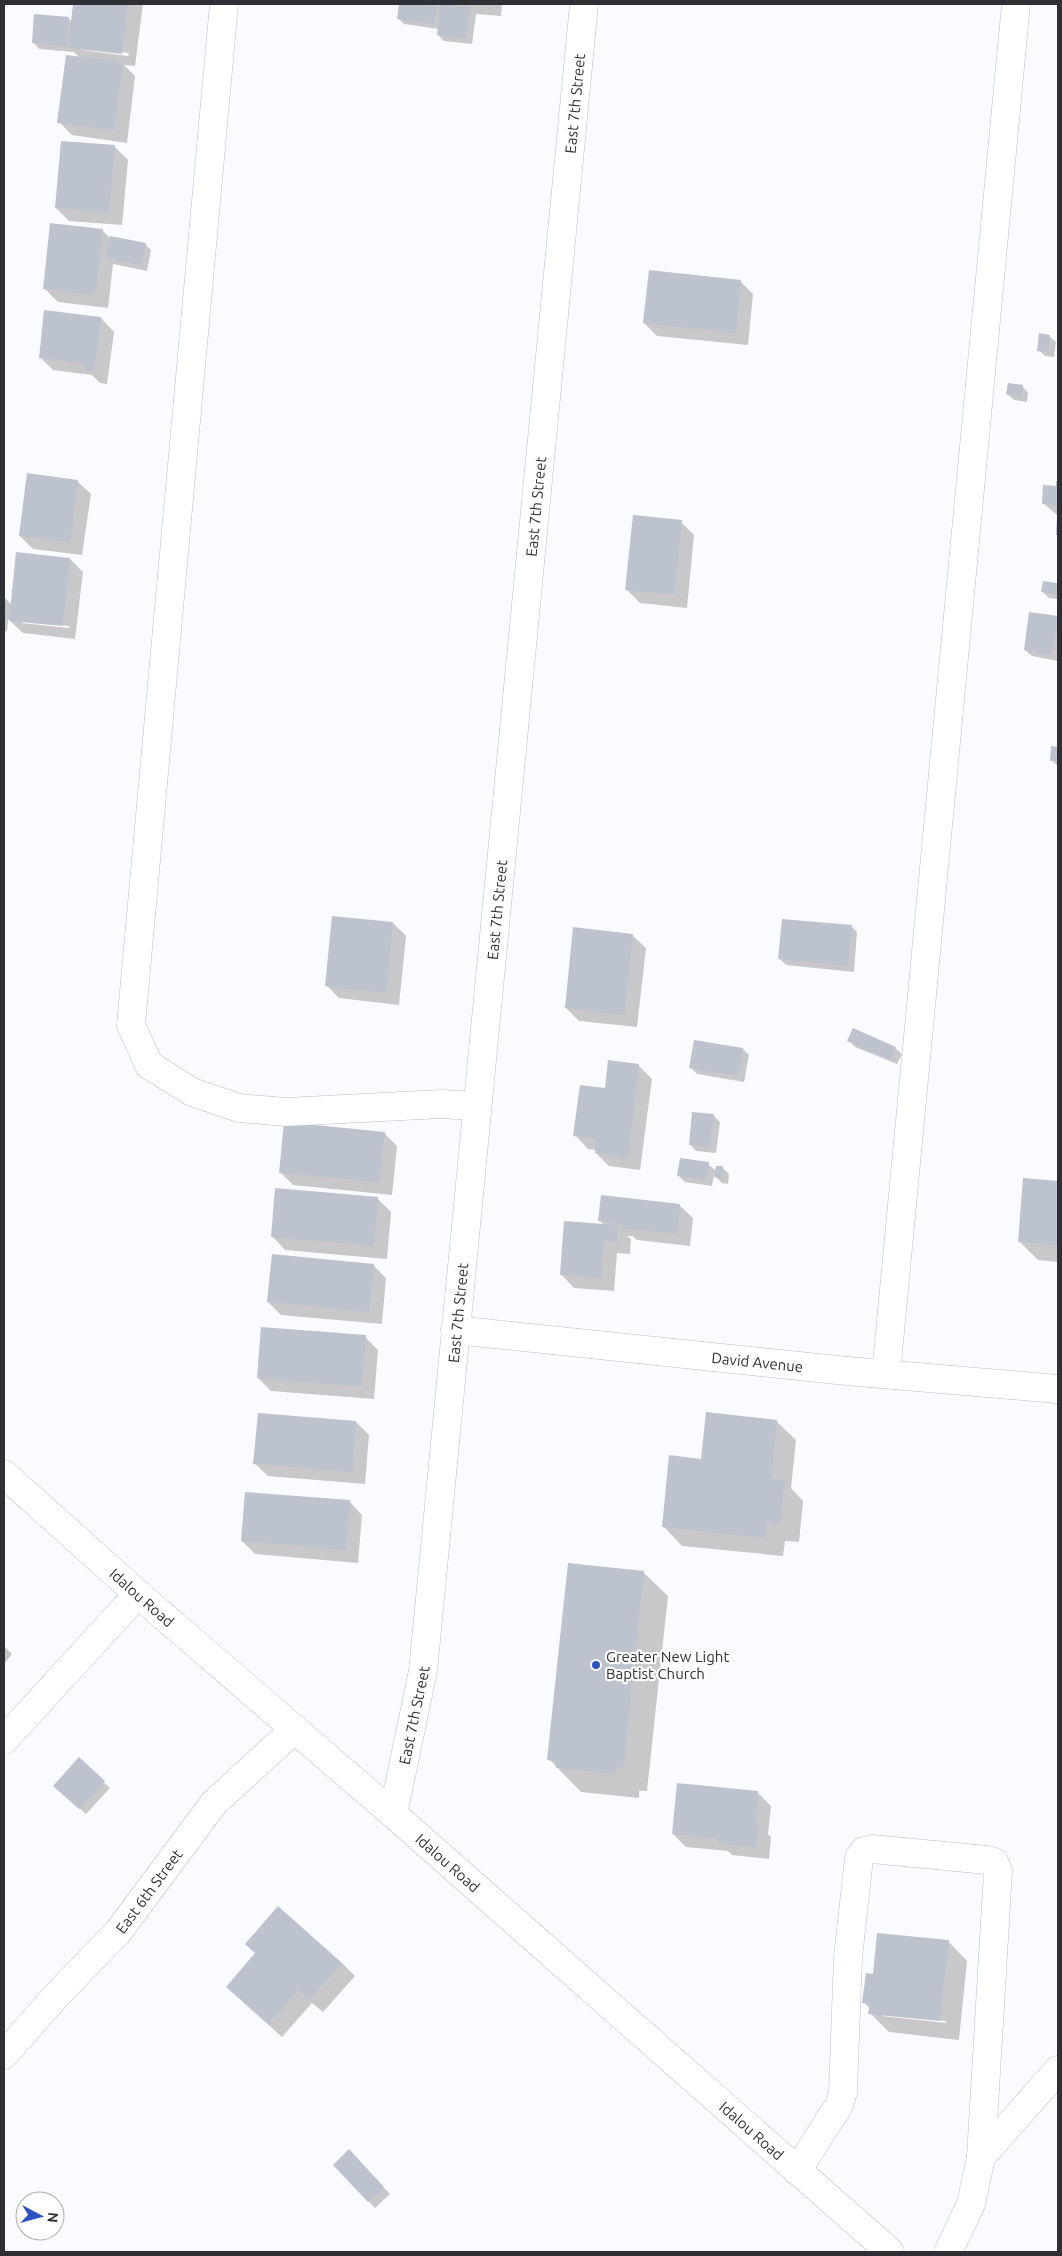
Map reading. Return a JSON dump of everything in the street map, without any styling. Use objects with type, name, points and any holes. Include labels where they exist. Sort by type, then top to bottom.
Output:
[{"type":"street","points":[[224,4],[131,1025],[148,1065],[192,1092],[239,1108],[286,1112],[441,1104],[477,1106]]},
{"type":"street","name":"East 7th Street","points":[[393,1814],[423,1671],[584,4]]},
{"type":"street","points":[[886,1374],[1016,4]]},
{"type":"street","name":"David Avenue","points":[[455,1330],[886,1374],[1058,1389]]},
{"type":"street","name":"Idalou Road","points":[[4,1474],[138,1594],[393,1814],[886,2251]]},
{"type":"street","points":[[4,1740],[138,1594]]},
{"type":"street","name":"East 6th Street","points":[[4,2055],[118,1932],[214,1802],[295,1729]]},
{"type":"street","points":[[797,2171],[839,2105],[843,2092],[848,1957],[859,1858],[864,1851],[872,1849],[994,1862],[998,1871],[980,2157],[971,2204],[948,2252]]},
{"type":"street","points":[[980,2157],[1058,2070]]},
{"type":"building","points":[[73,4],[128,4],[122,54],[68,48]]},
{"type":"building","points":[[399,4],[437,6],[434,24],[397,19]]},
{"type":"building","points":[[440,4],[470,7],[466,39],[437,35]]},
{"type":"building","points":[[34,14],[69,17],[66,46],[32,43]]},
{"type":"building","points":[[66,55],[123,62],[114,130],[57,123]]},
{"type":"building","points":[[61,141],[115,145],[109,213],[55,208]]},
{"type":"building","points":[[50,223],[103,229],[95,295],[43,289]]},
{"type":"building","points":[[110,236],[146,243],[141,265],[106,258]]},
{"type":"building","points":[[649,270],[741,280],[736,333],[643,323]]},
{"type":"building","points":[[44,310],[101,317],[94,372],[85,370],[86,364],[39,358]]},
{"type":"building","points":[[1039,333],[1050,335],[1048,352],[1037,351]]},
{"type":"building","points":[[1008,383],[1023,385],[1021,397],[1006,394]]},
{"type":"building","points":[[27,473],[78,480],[70,542],[19,536]]},
{"type":"building","points":[[1056,481],[1058,481],[1058,505],[1042,504],[1043,485],[1056,486]]},
{"type":"building","points":[[633,515],[682,520],[674,595],[625,590]]},
{"type":"building","points":[[1057,516],[1058,535],[1056,535]]},
{"type":"building","points":[[16,552],[70,558],[63,626],[9,621]]},
{"type":"building","points":[[1043,581],[1057,583],[1055,594],[1041,592]]},
{"type":"building","points":[[1029,612],[1058,616],[1052,655],[1024,650]]},
{"type":"building","points":[[1051,746],[1058,747],[1058,761],[1050,761]]},
{"type":"building","points":[[332,916],[393,922],[386,993],[325,986]]},
{"type":"building","points":[[782,919],[852,925],[848,966],[778,959]]},
{"type":"building","points":[[573,927],[633,934],[624,1015],[565,1008]]},
{"type":"building","points":[[853,1028],[896,1047],[890,1059],[847,1041]]},
{"type":"building","points":[[694,1040],[743,1048],[738,1076],[689,1068]]},
{"type":"building","points":[[608,1060],[639,1064],[628,1158],[595,1153],[596,1139],[573,1136],[580,1085],[605,1088]]},
{"type":"building","points":[[692,1112],[714,1114],[710,1147],[689,1145]]},
{"type":"building","points":[[284,1122],[385,1132],[379,1182],[279,1173]]},
{"type":"building","points":[[680,1158],[709,1162],[706,1180],[677,1176]]},
{"type":"building","points":[[716,1166],[723,1166],[722,1178],[714,1177]]},
{"type":"building","points":[[1023,1178],[1058,1181],[1058,1245],[1018,1242]]},
{"type":"building","points":[[275,1188],[378,1197],[374,1246],[271,1237]]},
{"type":"building","points":[[601,1195],[680,1204],[677,1234],[623,1228],[623,1224],[598,1221]]},
{"type":"building","points":[[564,1221],[618,1225],[617,1242],[604,1241],[601,1278],[560,1275]]},
{"type":"building","points":[[272,1254],[374,1264],[369,1312],[267,1302]]},
{"type":"building","points":[[261,1327],[366,1335],[362,1387],[257,1378]]},
{"type":"building","points":[[706,1412],[777,1420],[771,1479],[785,1480],[780,1524],[766,1522],[765,1538],[662,1527],[669,1455],[701,1459]]},
{"type":"building","points":[[258,1413],[356,1421],[352,1472],[253,1464]]},
{"type":"building","points":[[245,1492],[350,1500],[346,1550],[241,1541]]},
{"type":"building","name":"Greater New Light Baptist Church","points":[[568,1563],[644,1571],[623,1768],[615,1767],[615,1774],[556,1768],[556,1761],[547,1760]]},
{"type":"building","points":[[79,1757],[105,1781],[79,1809],[53,1786]]},
{"type":"building","points":[[677,1783],[758,1791],[755,1823],[758,1823],[756,1847],[717,1843],[718,1839],[672,1834]]},
{"type":"building","points":[[278,1906],[342,1963],[309,2000],[298,1990],[268,2024],[226,1987],[255,1953],[245,1944]]},
{"type":"building","points":[[877,1933],[949,1940],[940,2021],[868,2014],[870,2004],[862,2003],[866,1973],[873,1974]]},
{"type":"building","points":[[349,2149],[384,2187],[368,2202],[333,2165]]},
{"type":"place","name":"Greater New Light Baptist Church","points":[[596,1665]]}]
